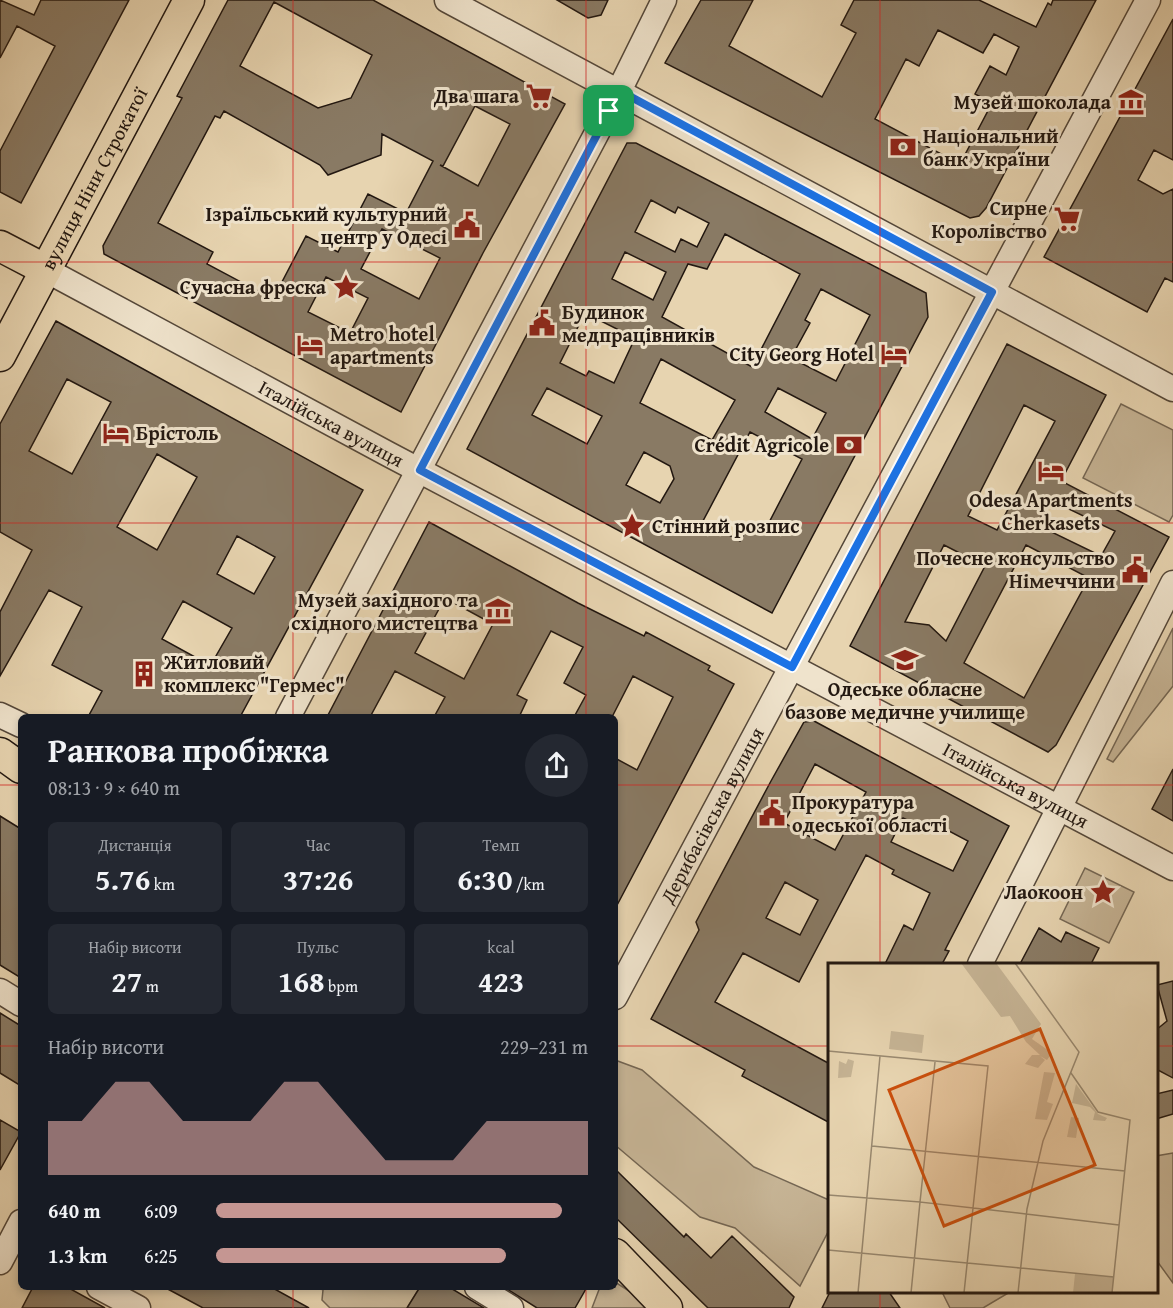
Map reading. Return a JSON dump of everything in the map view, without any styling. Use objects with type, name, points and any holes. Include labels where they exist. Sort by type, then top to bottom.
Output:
[{"type":"main road","name":"вулиця Ніни Строкатої","points":[[0,356],[189,0]]},
{"type":"main road","name":"Італійська вулиця","points":[[0,246],[46,270]]},
{"type":"main road","points":[[0,753],[18,766]]},
{"type":"main road","points":[[618,1257],[667,1308]]},
{"type":"street","points":[[447,0],[1173,389]]},
{"type":"street","points":[[290,714],[620,91],[664,0]]},
{"type":"street","name":"Дерибасівська вулиця","points":[[618,992],[1148,0]]},
{"type":"street","name":"Італійська вулиця","points":[[46,270],[1173,868]]},
{"type":"street","points":[[981,963],[1173,584]]},
{"type":"street","points":[[0,715],[18,724]]},
{"type":"street","points":[[0,991],[18,1002]]},
{"type":"street","points":[[0,1262],[13,1236]]},
{"type":"street","points":[[105,1290],[138,1308]]},
{"type":"street","points":[[482,1290],[511,1308]]},
{"type":"shaded area","points":[[1121,404],[1173,430],[1173,515],[1169,522],[1083,478]]},
{"type":"shaded area","points":[[1173,628],[1173,686],[1113,762],[1107,759]]},
{"type":"shaded area","points":[[1085,868],[1134,892],[1109,943],[1060,919]]},
{"type":"shaded area","points":[[618,1061],[642,1070],[754,1167],[828,1200],[828,1232],[800,1286],[735,1228],[700,1217],[618,1148]]},
{"type":"shaded area","points":[[1173,1153],[1173,1283],[1158,1262],[1158,1156]]},
{"type":"shaded area","points":[[618,1284],[640,1298],[649,1308],[592,1308],[599,1290],[618,1290]]},
{"type":"shaded area","points":[[323,1290],[418,1290],[407,1308],[330,1308],[322,1300]]},
{"type":"shaded area","points":[[942,1293],[1008,1293],[983,1308],[950,1308]]},
{"type":"building","points":[[0,0],[34,15],[41,0],[129,0],[21,203],[0,192],[0,151],[55,46],[17,26],[0,58]]},
{"type":"building","points":[[228,0],[373,0],[565,104],[483,253],[401,412],[104,254],[103,246],[182,98],[177,96]],"holes":[[[274,2],[372,55],[351,98],[318,108],[240,66]],[[475,106],[510,124],[478,186],[440,165],[443,166]],[[224,111],[320,165],[328,175],[381,155],[382,134],[433,161],[406,213],[368,194],[338,252],[306,236],[273,299],[207,264],[213,252],[158,223],[215,116],[220,118]],[[382,229],[440,258],[419,299],[361,269]],[[326,277],[368,298],[350,333],[308,312]]]},
{"type":"building","points":[[557,0],[608,0],[601,15],[588,18]]},
{"type":"building","points":[[701,0],[753,0],[729,46],[822,97],[856,33],[841,25],[854,0],[979,0],[1036,27],[1048,3],[1051,5],[1053,0],[1096,0],[986,208],[979,216],[970,218],[665,63]],"holes":[[[938,30],[983,53],[994,34],[1019,47],[1006,75],[990,66],[975,94],[992,103],[960,164],[875,119],[906,59],[919,66]]]},
{"type":"building","points":[[1173,19],[1173,160],[1154,150],[1138,180],[1163,194],[1173,189],[1173,282],[1165,278],[1147,312],[1044,257]]},
{"type":"building","points":[[627,143],[636,143],[926,293],[928,317],[772,613],[467,449]],"holes":[[[651,200],[675,213],[678,207],[709,223],[697,247],[681,239],[675,252],[635,232]],[[725,234],[800,274],[752,367],[662,317],[688,264],[707,269]],[[625,252],[666,272],[653,300],[612,279]],[[821,289],[870,315],[836,381],[791,358],[810,323],[805,320]],[[585,313],[635,338],[614,383],[589,371],[586,376],[560,363]],[[661,359],[735,400],[712,440],[640,403]],[[547,388],[602,416],[587,444],[532,415]],[[778,388],[826,413],[812,439],[765,412]],[[750,432],[802,459],[763,534],[748,527],[740,541],[703,521]],[[644,452],[670,466],[674,479],[660,503],[626,485]]]},
{"type":"building","points":[[56,321],[363,490],[242,714],[90,714],[102,691],[52,665],[82,607],[49,590],[0,676],[0,612],[32,550],[0,532],[0,424]],"holes":[[[67,379],[111,402],[72,474],[29,451]],[[157,454],[197,477],[157,550],[117,527]],[[237,536],[275,557],[254,594],[217,574]],[[183,601],[232,628],[213,661],[207,658],[204,662],[162,639]]]},
{"type":"building","points":[[1007,344],[1106,395],[1061,481],[1169,537],[1056,745],[1048,752],[850,646]],"holes":[[[1024,405],[1055,421],[997,530],[968,516]],[[1050,500],[1115,531],[1101,556],[1037,525]],[[944,545],[985,566],[946,641],[929,625],[905,622]],[[1026,545],[1089,578],[1024,698],[964,663]]]},
{"type":"building","points":[[429,522],[578,603],[644,636],[646,632],[710,666],[708,670],[734,684],[618,903],[618,760],[637,770],[673,697],[633,676],[614,714],[576,714],[586,695],[564,683],[583,647],[551,631],[517,695],[527,700],[520,714],[436,714],[445,697],[395,671],[372,714],[329,714]],"holes":[[[445,598],[493,624],[464,679],[415,653]]]},
{"type":"building","points":[[814,721],[1009,826],[945,950],[949,951],[943,963],[885,963],[904,925],[913,930],[930,893],[892,874],[894,870],[866,855],[799,982],[743,953],[715,1002],[828,1063],[828,1122],[742,1076],[745,1070],[651,1019],[699,930],[696,922],[804,722]],"holes":[[[815,764],[866,792],[835,850],[784,823]],[[903,818],[930,831],[934,823],[968,841],[953,871],[891,842]],[[785,882],[818,900],[800,935],[766,918]]]},
{"type":"building","points":[[1173,769],[1173,821],[1152,809]]},
{"type":"building","points":[[0,816],[18,827],[18,976],[0,965]]},
{"type":"building","points":[[1039,928],[1061,942],[1066,932],[1099,948],[1092,963],[1021,963]]},
{"type":"building","points":[[1173,981],[1173,1078],[1158,1070],[1158,1028],[1167,1021],[1158,985]]},
{"type":"building","points":[[0,1013],[18,1024],[18,1084],[0,1073]]},
{"type":"building","points":[[1173,1090],[1173,1114],[1158,1118],[1158,1094]]},
{"type":"building","points":[[0,1120],[18,1130],[18,1137],[0,1170]]},
{"type":"building","points":[[618,1172],[684,1237],[686,1234],[711,1258],[732,1236],[794,1297],[789,1308],[708,1308],[618,1220]]},
{"type":"building","points":[[31,1290],[72,1290],[105,1308],[22,1308]]},
{"type":"building","points":[[170,1290],[276,1290],[309,1308],[203,1308]]},
{"type":"building","points":[[418,1290],[454,1290],[484,1308],[407,1308]]},
{"type":"building","points":[[509,1290],[585,1290],[575,1308],[537,1308]]},
{"type":"building","points":[[830,1293],[890,1293],[900,1308],[822,1308]]},
{"type":"place","name":"Два шага","points":[[539,96]]},
{"type":"place","name":"Музей шоколада","points":[[1131,102]]},
{"type":"place","name":"Національний банк України","points":[[903,147]]},
{"type":"place","name":"Сирне Королiвство","points":[[1067,219]]},
{"type":"place","name":"Ізраїльський культурний центр у Одесі","points":[[467,225]]},
{"type":"place","name":"Сучасна фреска","points":[[346,287]]},
{"type":"place","name":"Будинок медпрацівників","points":[[542,323]]},
{"type":"place","name":"Metro hotel apartments","points":[[310,345]]},
{"type":"place","name":"City Georg Hotel","points":[[894,354]]},
{"type":"place","name":"Брістоль","points":[[116,433]]},
{"type":"place","name":"Crédit Agricole","points":[[849,445]]},
{"type":"place","name":"Odesa Apartments Cherkasets","points":[[1051,471]]},
{"type":"place","name":"Стінний розпис","points":[[632,526]]},
{"type":"place","name":"Почесне консульство Німеччини","points":[[1135,570]]},
{"type":"place","name":"Музей західного та східного мистецтва","points":[[498,611]]},
{"type":"place","name":"Одеське обласне базове медичне училище","points":[[905,660]]},
{"type":"place","name":"Житловий комплекс \"Гермес\"","points":[[144,674]]},
{"type":"place","name":"Прокуратура одеської області","points":[[772,813]]},
{"type":"place","name":"Лаокоон","points":[[1103,892]]},
{"type":"route","points":[[620,91],[992,292],[792,667],[420,470],[609,111],[620,91]]}]
